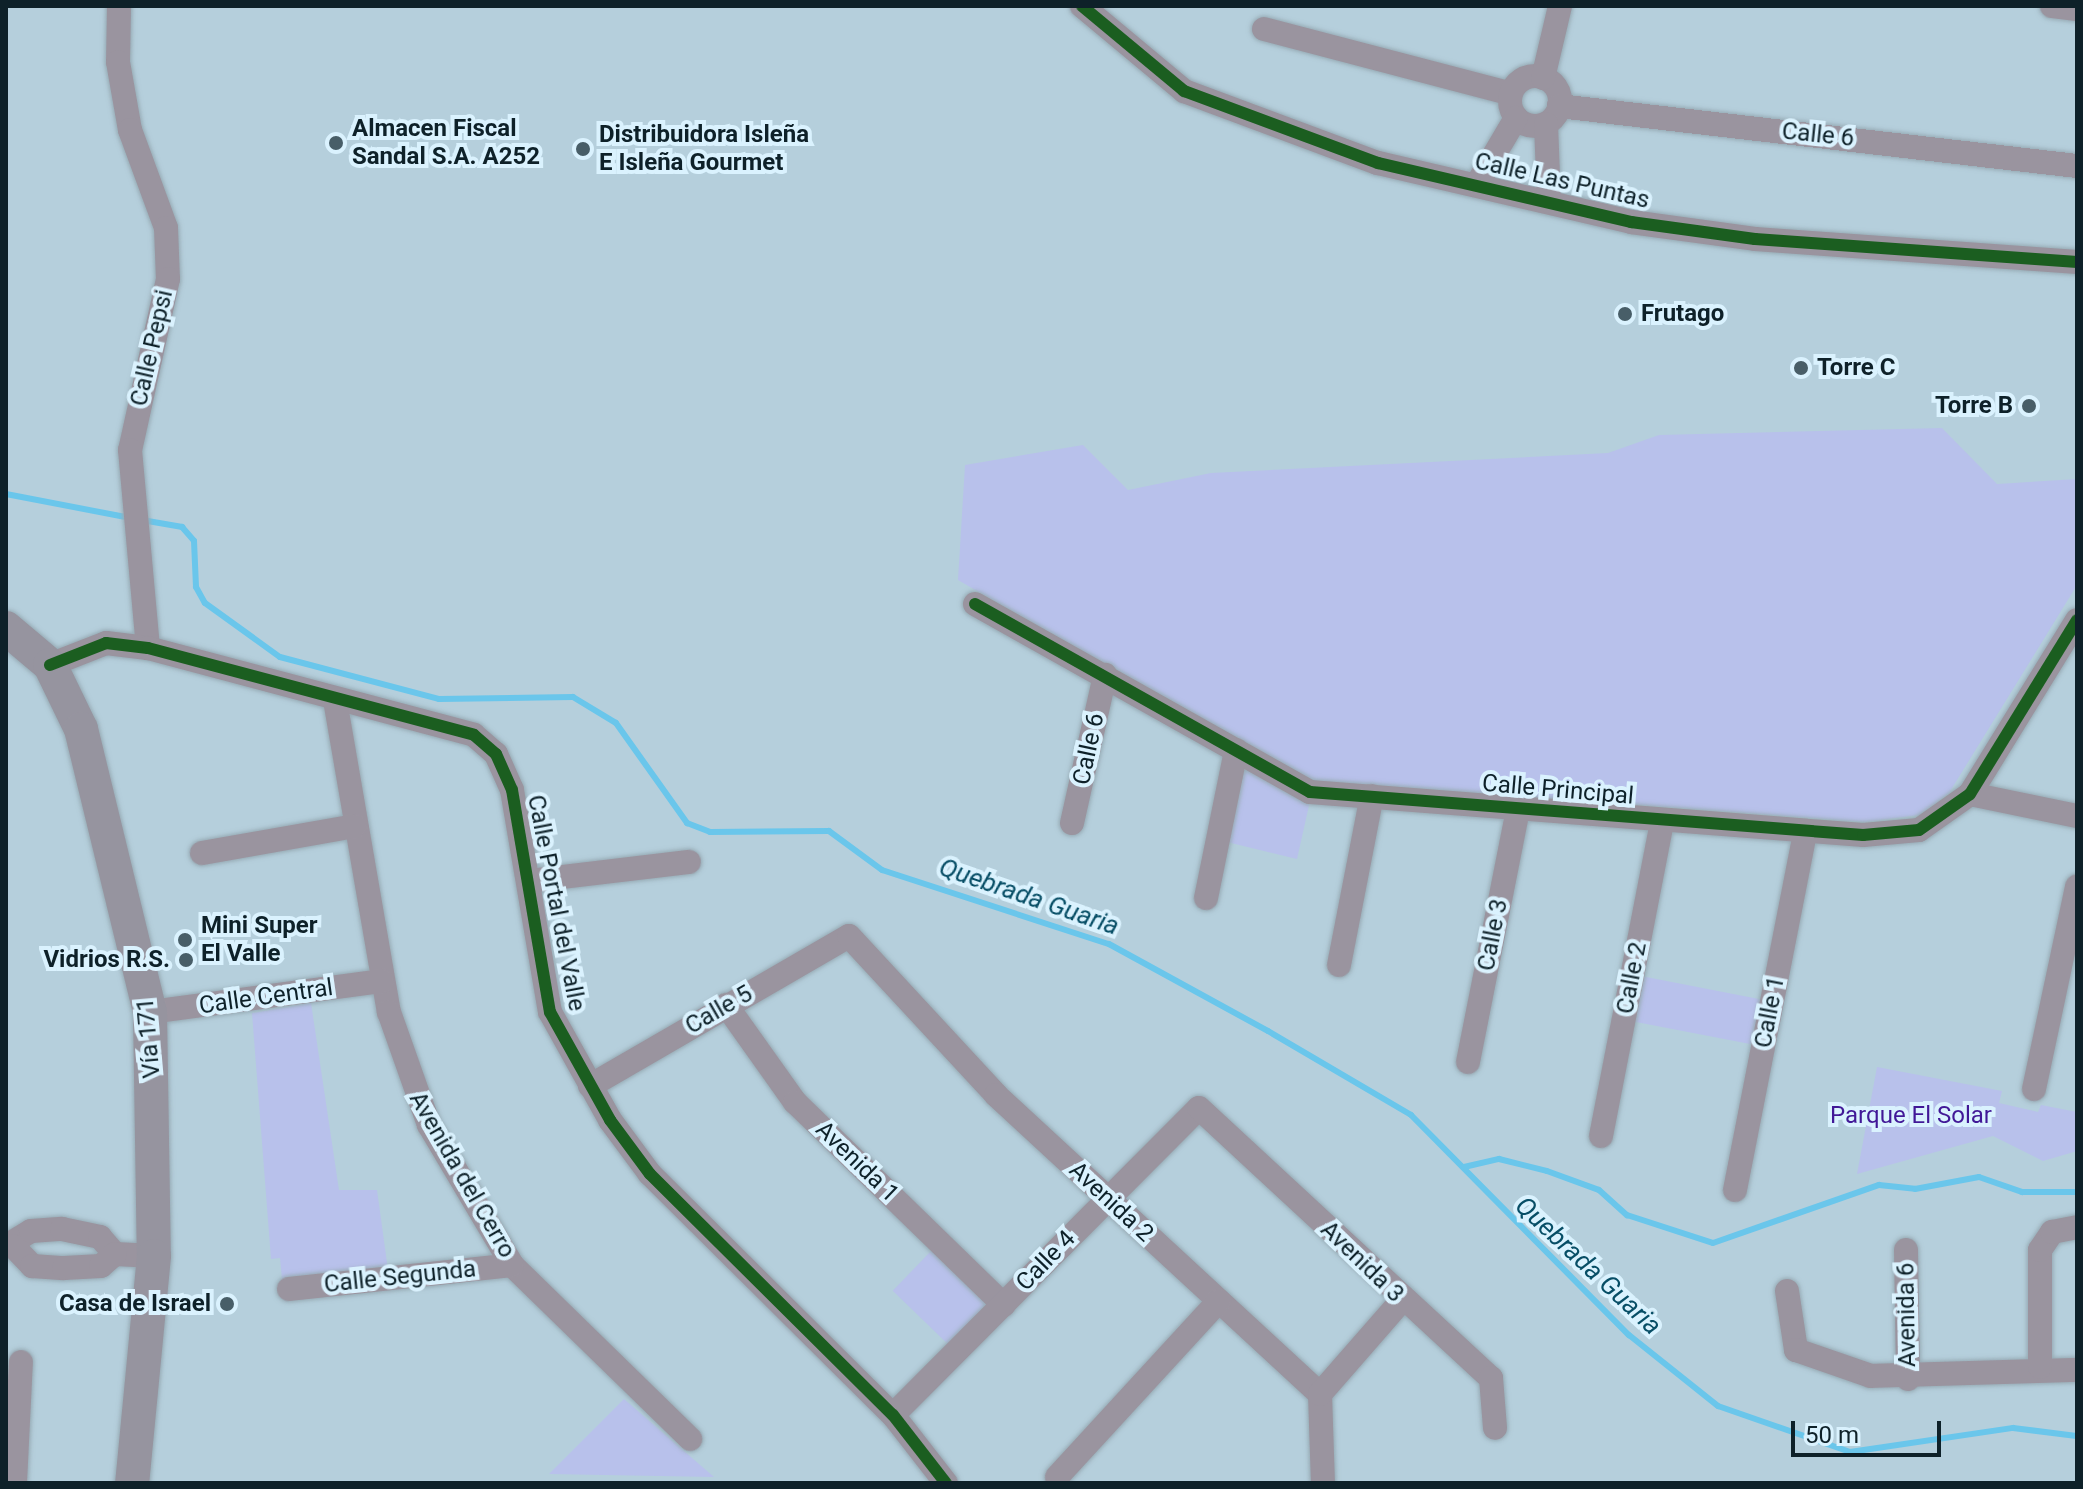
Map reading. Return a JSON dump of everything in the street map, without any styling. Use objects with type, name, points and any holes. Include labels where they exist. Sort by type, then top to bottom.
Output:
[{"type":"main road","name":"Vía 171","points":[[6,628],[50,665],[81,729],[110,830],[150,1012],[154,1256],[132,1483]]},
{"type":"street","name":"Calle Pepsi","points":[[119,6],[118,62],[130,130],[166,228],[168,279],[130,450],[148,648]]},
{"type":"street","name":"Calle Las Puntas","points":[[1082,6],[1165,79],[1208,102],[1378,163],[1549,201],[1755,239],[2077,262]]},
{"type":"street","points":[[1543,78],[1560,6]]},
{"type":"street","points":[[2052,6],[2077,9]]},
{"type":"street","name":"Calle 6","points":[[1264,29],[1513,106],[1552,115],[2077,166]]},
{"type":"street","points":[[1477,184],[1513,106],[1520,81],[1543,78],[1556,89],[1549,201]]},
{"type":"street","name":"Calle Principal","points":[[975,604],[1310,792],[1805,834],[1919,830],[1970,794],[2077,620]]},
{"type":"street","name":"Calle Portal del Valle","points":[[50,665],[106,643],[148,648],[474,735],[496,754],[512,790],[550,1012],[590,1086],[650,1174],[893,1415],[946,1483]]},
{"type":"street","name":"Calle 6","points":[[1072,823],[1105,675]]},
{"type":"street","name":"Avenida del Cerro","points":[[335,700],[382,981],[410,1083],[512,1265],[690,1439]]},
{"type":"street","points":[[1206,898],[1236,750]]},
{"type":"street","points":[[1970,794],[2077,816]]},
{"type":"street","points":[[1339,965],[1372,796]]},
{"type":"street","name":"Calle 3","points":[[1468,1062],[1518,809]]},
{"type":"street","name":"Calle 2","points":[[1601,1136],[1662,821]]},
{"type":"street","points":[[202,853],[355,826]]},
{"type":"street","name":"Calle 1","points":[[1735,1190],[1805,834]]},
{"type":"street","points":[[529,881],[689,862]]},
{"type":"street","points":[[2034,1089],[2077,887]]},
{"type":"street","name":"Calle 5","points":[[590,1086],[849,936]]},
{"type":"street","name":"Avenida 2","points":[[849,936],[899,997],[1106,1198],[1320,1394]]},
{"type":"street","name":"Calle Central","points":[[150,1012],[382,981]]},
{"type":"street","name":"Avenida 1","points":[[726,1005],[795,1102],[1004,1305]]},
{"type":"street","name":"Calle 4","points":[[893,1415],[1199,1108]]},
{"type":"street","name":"Avenida 3","points":[[1199,1108],[1402,1300],[1491,1378],[1495,1428]]},
{"type":"street","points":[[2040,1367],[2037,1271],[2045,1239],[2077,1227]]},
{"type":"street","points":[[115,1254],[100,1237],[62,1229],[31,1231],[10,1246],[32,1266],[101,1266],[115,1254],[154,1256]]},
{"type":"street","name":"Avenida 6","points":[[1906,1250],[1908,1379]]},
{"type":"street","name":"Calle Segunda","points":[[289,1289],[512,1265]]},
{"type":"street","points":[[1787,1291],[1796,1350],[1871,1376],[1908,1379],[2040,1367],[2077,1370]]},
{"type":"street","points":[[1323,1483],[1320,1394],[1402,1300]]},
{"type":"street","points":[[1057,1477],[1219,1301]]},
{"type":"street","points":[[15,1483],[21,1362]]},
{"type":"green space","points":[[1942,428],[1997,484],[2077,479],[2077,585],[1949,793],[1919,815],[1865,822],[1307,780],[958,580],[965,465],[1083,445],[1128,490],[1211,473],[1608,453],[1659,435]]},
{"type":"green space","points":[[1241,762],[1310,801],[1297,859],[1223,841]]},
{"type":"green space","points":[[1641,976],[1763,1000],[1754,1045],[1632,1021]]},
{"type":"green space","points":[[311,1003],[339,1190],[377,1190],[388,1270],[282,1279],[280,1258],[271,1259],[252,1013]]},
{"type":"green space","name":"Parque El Solar","points":[[1877,1067],[2002,1091],[1999,1103],[2038,1112],[2041,1105],[2077,1112],[2077,1151],[2043,1161],[1993,1136],[1857,1174]]},
{"type":"green space","points":[[933,1249],[993,1307],[952,1348],[893,1291]]},
{"type":"green space","points":[[624,1399],[714,1477],[549,1474]]},
{"type":"waterway","name":"Quebrada Guaria","points":[[6,494],[131,518]]},
{"type":"waterway","name":"Quebrada Guaria","points":[[142,520],[182,527],[194,541],[196,587],[205,603],[280,657],[439,699],[573,697],[616,723],[687,823],[710,832],[829,831],[882,870],[1109,944],[1268,1031],[1411,1115],[1629,1335],[1718,1406],[1850,1452],[2013,1428],[2077,1436]]},
{"type":"waterway","points":[[1464,1167],[1499,1159],[1547,1171],[1599,1190],[1627,1215],[1713,1243],[1879,1185],[1915,1189],[1979,1177],[2022,1192],[2077,1192]]},
{"type":"cycle path","points":[[1082,6],[1184,91],[1378,163],[1631,222],[1755,239],[2077,262]]},
{"type":"cycle path","points":[[975,604],[1310,792],[1863,835],[1919,830],[1970,794],[2077,620]]},
{"type":"cycle path","points":[[50,665],[106,643],[148,648],[474,735],[496,754],[512,790],[550,1012],[610,1120],[650,1174],[893,1415],[946,1483]]},
{"type":"place","name":"Almacen Fiscal Sandal S.A. A252","points":[[336,143]]},
{"type":"place","name":"Distribuidora Isleña E Isleña Gourmet","points":[[583,149]]},
{"type":"place","name":"Frutago","points":[[1625,314]]},
{"type":"place","name":"Torre C","points":[[1801,368]]},
{"type":"place","name":"Torre B","points":[[2029,406]]},
{"type":"place","name":"Mini Super El Valle","points":[[185,940]]},
{"type":"place","name":"Vidrios R.S.","points":[[186,960]]},
{"type":"place","name":"Casa de Israel","points":[[227,1304]]}]
